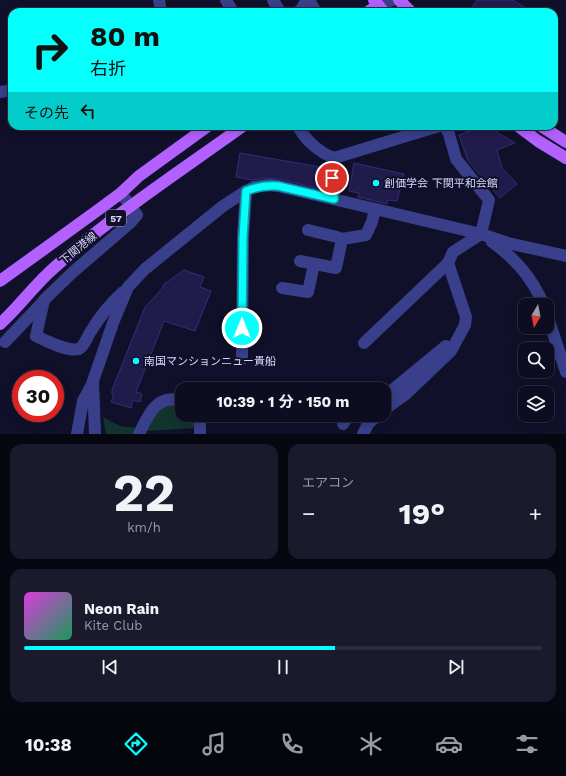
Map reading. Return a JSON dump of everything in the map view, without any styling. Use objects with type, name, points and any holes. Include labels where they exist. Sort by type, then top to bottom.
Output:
[{"type":"main road","points":[[378,8],[396,0]]},
{"type":"main road","points":[[400,0],[407,8]]},
{"type":"main road","name":"下関港線","points":[[0,281],[121,193],[139,176],[202,130]]},
{"type":"main road","name":"下関港線","points":[[1,321],[42,278],[55,267],[131,206],[237,130]]},
{"type":"main road","points":[[523,130],[566,158]]},
{"type":"main road","points":[[547,130],[566,142]]},
{"type":"street","points":[[378,8],[392,0]]},
{"type":"street","points":[[300,130],[311,143],[326,155],[334,158],[426,130]]},
{"type":"street","points":[[364,343],[448,262],[453,252],[481,234],[489,200],[456,159],[447,130]]},
{"type":"street","points":[[334,158],[332,178],[334,199]]},
{"type":"street","points":[[44,300],[36,336],[50,343],[76,350],[82,347],[91,330],[106,308],[145,269],[223,206],[246,191],[270,185],[481,234],[508,243],[566,256]]},
{"type":"street","points":[[242,359],[243,237],[246,191]]},
{"type":"street","points":[[5,342],[44,300],[137,215],[121,193]]},
{"type":"street","points":[[308,230],[342,239],[366,235],[372,222],[375,209]]},
{"type":"street","points":[[481,234],[518,263],[533,283],[540,298]]},
{"type":"street","points":[[300,261],[336,268],[342,239]]},
{"type":"street","points":[[391,405],[406,394],[451,351],[465,326],[466,317],[448,262]]},
{"type":"street","points":[[282,288],[308,292],[314,264]]},
{"type":"street","points":[[77,434],[83,401],[93,381],[113,323],[128,287]]},
{"type":"street","points":[[391,391],[461,334]]},
{"type":"street","points":[[553,334],[566,372]]},
{"type":"street","points":[[93,381],[95,434]]},
{"type":"street","points":[[139,434],[152,409],[161,402],[170,399],[175,400]]},
{"type":"street","points":[[199,422],[200,434]]},
{"type":"street","points":[[363,434],[370,422]]},
{"type":"green space","points":[[175,404],[175,422],[193,422],[195,428],[146,431],[150,422],[162,407]]},
{"type":"green space","points":[[103,417],[120,426],[138,428],[135,434],[106,434]]},
{"type":"building","points":[[477,0],[513,0],[526,8],[472,8]]},
{"type":"building","points":[[472,130],[494,130],[515,143],[497,150],[502,168],[517,184],[500,198],[468,161],[459,135]]},
{"type":"building","points":[[240,153],[326,168],[325,190],[279,179],[268,178],[252,180],[236,177]]},
{"type":"building","name":"創価学会 下関平和会館","points":[[354,163],[404,174],[397,201],[388,200],[387,204],[358,197],[359,193],[349,191]]},
{"type":"building","name":"南国マンションニュー貴船","points":[[184,270],[204,277],[200,287],[211,291],[195,331],[164,321],[136,392],[142,394],[140,402],[133,400],[131,408],[111,402],[114,395],[112,395],[112,390],[145,307],[162,289],[164,284]]},
{"type":"place","name":"創価学会 下関平和会館","points":[[376,183]]},
{"type":"place","name":"南国マンションニュー貴船","points":[[136,361]]},
{"type":"route","points":[[242,328],[243,237],[246,191],[270,185],[334,199],[332,178]]}]
